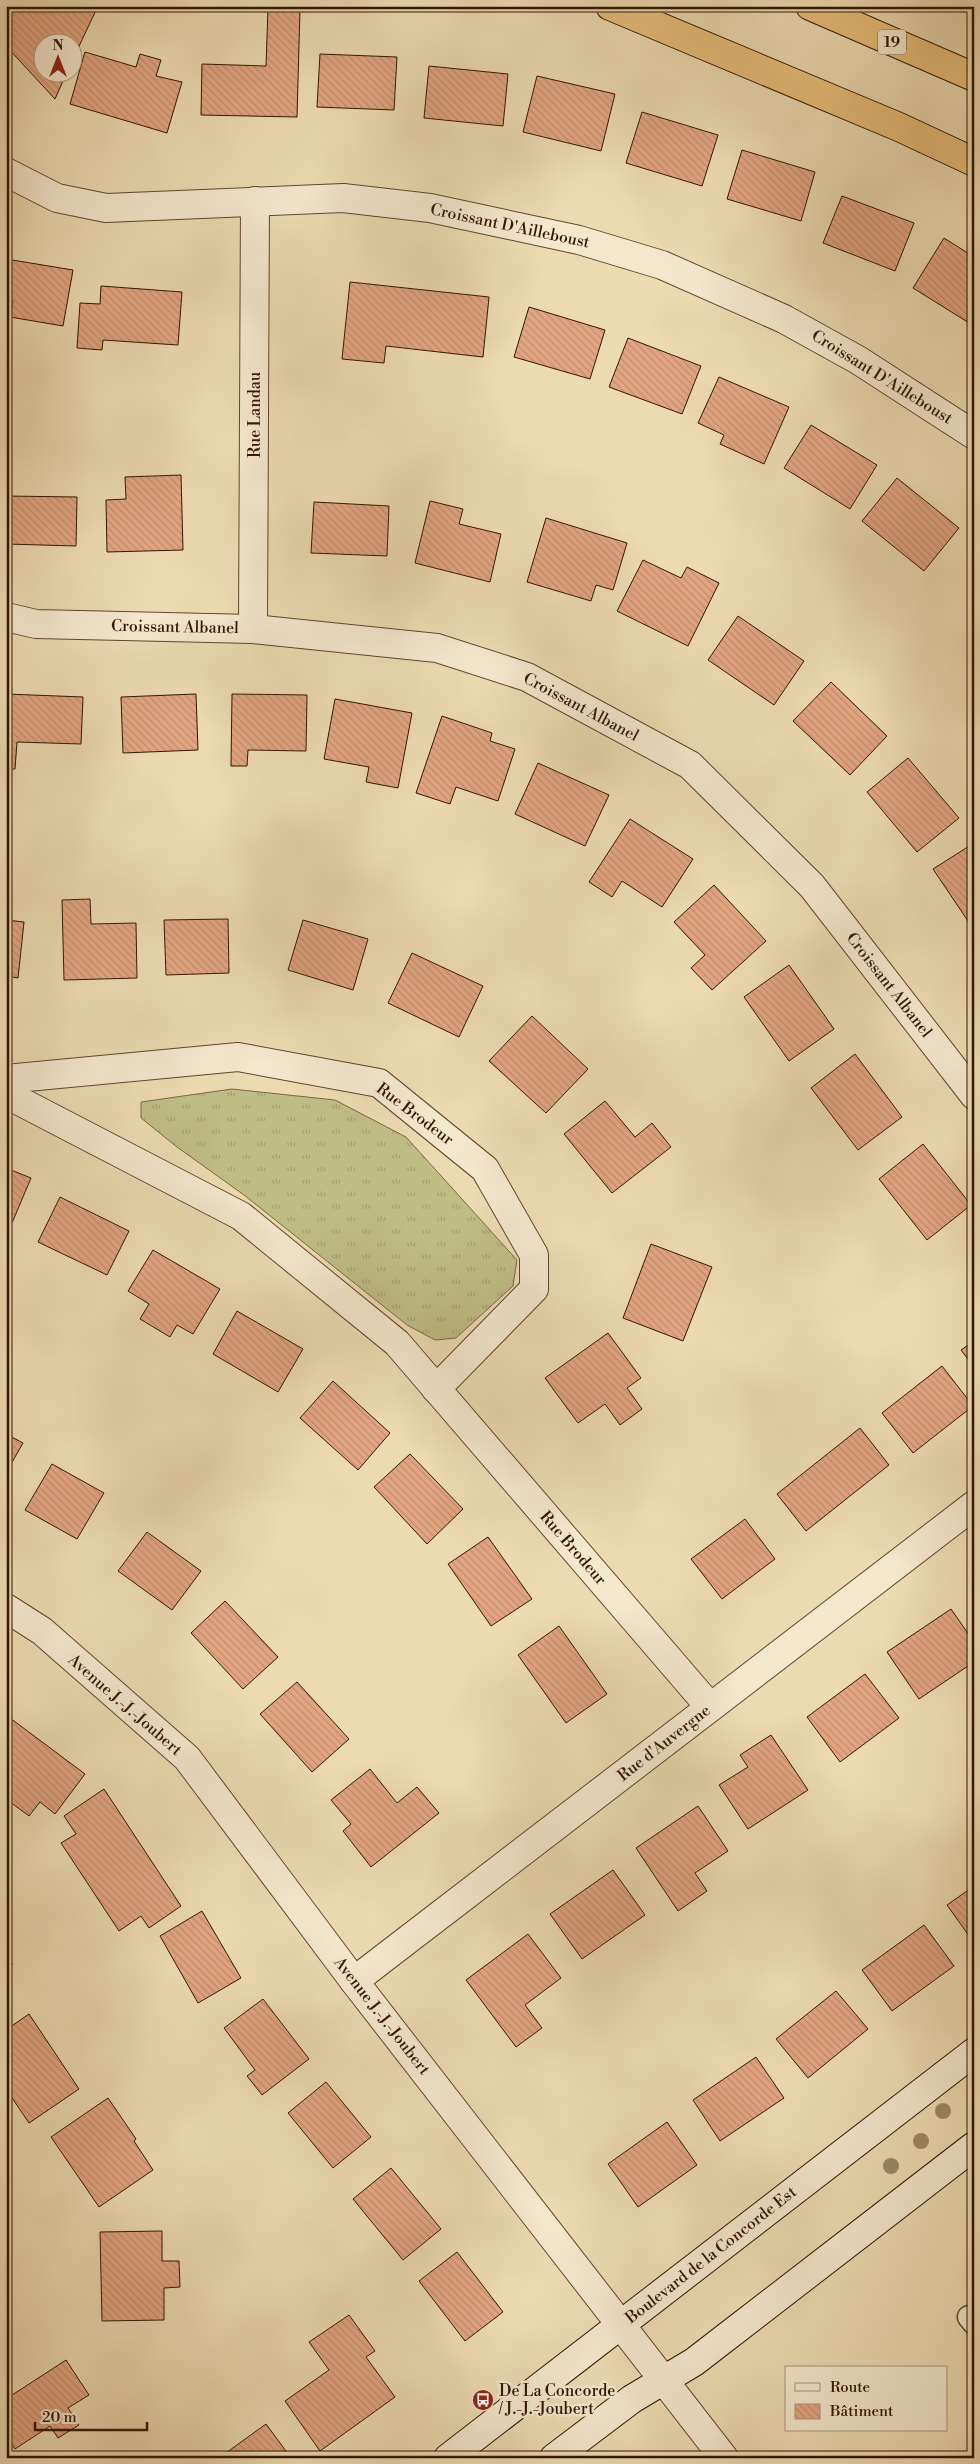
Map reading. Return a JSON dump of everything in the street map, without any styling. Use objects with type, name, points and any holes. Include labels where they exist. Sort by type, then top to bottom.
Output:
[{"type":"highway","points":[[610,6],[898,127],[974,162]]},
{"type":"highway","name":"19","points":[[810,6],[974,77]]},
{"type":"street","name":"Croissant D'Ailleboust","points":[[6,172],[57,198],[106,208],[343,198],[430,208],[528,227],[621,252],[705,282],[784,319],[858,360],[974,435]]},
{"type":"street","name":"Rue Landau","points":[[253,629],[255,201]]},
{"type":"street","name":"Croissant Albanel","points":[[6,617],[36,624],[253,629],[437,648],[527,677],[690,765],[812,886],[974,1095]]},
{"type":"street","name":"Rue Brodeur","points":[[6,1079],[238,1058],[379,1083],[485,1169],[534,1255],[534,1289],[436,1389]]},
{"type":"street","name":"Rue Brodeur","points":[[6,1094],[241,1216],[397,1343],[710,1708]]},
{"type":"street","name":"Rue d'Auvergne","points":[[354,1981],[974,1504]]},
{"type":"street","name":"Avenue J.-J.-Joubert","points":[[6,1608],[42,1631],[186,1758],[354,1981],[724,2458]]},
{"type":"street","name":"Boulevard de la Concorde Est","points":[[448,2458],[974,2052]]},
{"type":"street","points":[[554,2458],[613,2412],[694,2362],[974,2146]]},
{"type":"green space","points":[[232,1089],[335,1100],[406,1137],[517,1260],[513,1286],[456,1338],[435,1340],[407,1325],[244,1195],[177,1147],[141,1118],[141,1102]]},
{"type":"building","points":[[6,6],[98,6],[82,40],[82,32],[32,32],[32,74],[6,46]]},
{"type":"building","points":[[268,8],[300,9],[297,117],[201,115],[202,64],[266,66]]},
{"type":"building","points":[[85,52],[136,67],[140,54],[161,60],[156,76],[182,82],[167,133],[70,104],[76,82],[82,82],[82,62]]},
{"type":"building","points":[[320,54],[397,57],[394,110],[317,107]]},
{"type":"building","points":[[429,66],[508,74],[503,126],[424,118]]},
{"type":"building","points":[[537,76],[615,94],[601,151],[523,132]]},
{"type":"building","points":[[39,82],[63,82],[55,99]]},
{"type":"building","points":[[642,112],[718,135],[702,186],[626,163]]},
{"type":"building","points":[[742,150],[815,172],[801,221],[727,199]]},
{"type":"building","points":[[842,196],[914,223],[895,271],[823,243]]},
{"type":"building","points":[[944,238],[974,257],[974,326],[913,288]]},
{"type":"building","points":[[6,259],[73,270],[63,326],[10,317],[13,301],[6,300]]},
{"type":"building","points":[[350,282],[489,297],[483,357],[386,346],[384,363],[342,359]]},
{"type":"building","points":[[101,286],[182,292],[178,345],[103,340],[102,350],[77,348],[80,303],[100,304]]},
{"type":"building","points":[[529,307],[605,330],[590,379],[514,357]]},
{"type":"building","points":[[628,338],[701,366],[682,414],[609,387]]},
{"type":"building","points":[[719,377],[789,407],[764,464],[720,444],[724,435],[698,423]]},
{"type":"building","points":[[811,425],[877,465],[850,509],[784,468]]},
{"type":"building","points":[[181,475],[183,550],[107,552],[106,500],[126,499],[125,477]]},
{"type":"building","points":[[897,478],[959,528],[924,571],[862,521]]},
{"type":"building","points":[[6,496],[77,497],[76,546],[6,544]]},
{"type":"building","points":[[430,501],[463,509],[459,524],[501,534],[490,582],[415,563]]},
{"type":"building","points":[[314,502],[389,506],[387,556],[311,553]]},
{"type":"building","points":[[546,518],[627,543],[613,590],[596,585],[591,601],[527,582]]},
{"type":"building","points":[[643,560],[681,578],[687,567],[719,583],[688,646],[617,611]]},
{"type":"building","points":[[738,616],[804,661],[774,705],[708,660]]},
{"type":"building","points":[[831,682],[887,736],[850,775],[793,721]]},
{"type":"building","points":[[6,694],[83,697],[81,744],[17,742],[15,769],[6,769]]},
{"type":"building","points":[[196,694],[198,750],[123,753],[121,697]]},
{"type":"building","points":[[232,694],[307,695],[306,751],[248,750],[247,766],[231,766]]},
{"type":"building","points":[[335,699],[412,713],[398,788],[366,782],[369,767],[324,759]]},
{"type":"building","points":[[442,716],[492,733],[490,741],[515,749],[498,801],[456,787],[450,804],[416,793]]},
{"type":"building","points":[[908,758],[959,818],[917,852],[867,792]]},
{"type":"building","points":[[538,763],[609,795],[585,846],[515,814]]},
{"type":"building","points":[[630,819],[693,859],[662,907],[622,881],[612,897],[589,882]]},
{"type":"building","points":[[974,843],[974,930],[933,869]]},
{"type":"building","points":[[714,885],[766,941],[712,990],[691,968],[705,955],[674,922]]},
{"type":"building","points":[[90,899],[91,924],[136,923],[137,978],[64,980],[62,900]]},
{"type":"building","points":[[228,919],[229,973],[166,975],[164,920]]},
{"type":"building","points":[[6,920],[24,922],[18,978],[6,976]]},
{"type":"building","points":[[303,920],[368,939],[353,990],[288,970]]},
{"type":"building","points":[[412,953],[483,986],[459,1037],[388,1003]]},
{"type":"building","points":[[789,965],[834,1029],[789,1061],[744,997]]},
{"type":"building","points":[[532,1016],[588,1069],[546,1113],[489,1061]]},
{"type":"building","points":[[855,1054],[902,1117],[858,1150],[811,1088]]},
{"type":"building","points":[[605,1101],[635,1137],[652,1123],[671,1147],[612,1193],[564,1134]]},
{"type":"building","points":[[923,1144],[971,1205],[927,1240],[879,1179]]},
{"type":"building","points":[[6,1168],[31,1178],[12,1223],[6,1221]]},
{"type":"building","points":[[60,1197],[129,1231],[107,1275],[38,1242]]},
{"type":"building","points":[[651,1244],[712,1267],[683,1341],[623,1318]]},
{"type":"building","points":[[153,1250],[220,1289],[193,1334],[177,1325],[170,1337],[140,1319],[149,1304],[128,1291]]},
{"type":"building","points":[[237,1311],[303,1349],[278,1392],[213,1354]]},
{"type":"building","points":[[608,1333],[641,1378],[627,1388],[642,1409],[620,1425],[605,1404],[578,1423],[545,1378]]},
{"type":"building","points":[[974,1341],[974,1367],[961,1350]]},
{"type":"building","points":[[942,1366],[973,1406],[913,1453],[882,1413]]},
{"type":"building","points":[[333,1381],[390,1433],[358,1470],[300,1418]]},
{"type":"building","points":[[860,1428],[889,1465],[806,1531],[777,1494]]},
{"type":"building","points":[[6,1434],[23,1443],[6,1473]]},
{"type":"building","points":[[410,1454],[463,1509],[427,1544],[374,1487]]},
{"type":"building","points":[[52,1464],[104,1493],[77,1539],[25,1510]]},
{"type":"building","points":[[745,1519],[775,1559],[722,1599],[691,1559]]},
{"type":"building","points":[[147,1532],[201,1571],[172,1610],[118,1571]]},
{"type":"building","points":[[488,1537],[532,1599],[491,1626],[448,1564]]},
{"type":"building","points":[[225,1601],[278,1657],[243,1689],[191,1633]]},
{"type":"building","points":[[951,1609],[974,1642],[974,1662],[919,1699],[887,1652]]},
{"type":"building","points":[[559,1626],[607,1694],[566,1723],[518,1655]]},
{"type":"building","points":[[865,1674],[899,1718],[840,1762],[807,1717]]},
{"type":"building","points":[[297,1682],[349,1739],[312,1772],[260,1714]]},
{"type":"building","points":[[6,1715],[85,1774],[55,1814],[40,1802],[29,1816],[6,1799]]},
{"type":"building","points":[[771,1735],[808,1790],[748,1829],[719,1785],[748,1767],[740,1755]]},
{"type":"building","points":[[370,1769],[397,1803],[417,1787],[439,1813],[371,1867],[343,1831],[351,1824],[331,1800]]},
{"type":"building","points":[[104,1789],[181,1906],[149,1928],[141,1916],[119,1931],[61,1843],[76,1834],[64,1816]]},
{"type":"building","points":[[698,1806],[728,1851],[695,1873],[707,1891],[678,1911],[636,1848]]},
{"type":"building","points":[[613,1870],[645,1915],[582,1959],[550,1914]]},
{"type":"building","points":[[974,1886],[974,1943],[947,1905]]},
{"type":"building","points":[[202,1911],[241,1978],[198,2003],[160,1936]]},
{"type":"building","points":[[924,1925],[954,1966],[892,2011],[862,1970]]},
{"type":"building","points":[[528,1934],[561,1978],[525,2005],[542,2028],[516,2047],[466,1980]]},
{"type":"building","points":[[6,1957],[13,1964],[6,1970]]},
{"type":"building","points":[[836,1991],[868,2029],[808,2078],[776,2039]]},
{"type":"building","points":[[263,1999],[309,2059],[262,2095],[247,2076],[255,2070],[224,2028]]},
{"type":"building","points":[[29,2014],[79,2089],[29,2123],[6,2089],[6,2030]]},
{"type":"building","points":[[756,2057],[784,2098],[720,2141],[693,2100]]},
{"type":"building","points":[[326,2082],[371,2137],[333,2168],[288,2113]]},
{"type":"building","points":[[108,2098],[136,2139],[134,2141],[153,2170],[99,2207],[51,2137]]},
{"type":"building","points":[[667,2122],[697,2165],[638,2207],[608,2164]]},
{"type":"building","points":[[391,2168],[441,2229],[403,2260],[353,2199]]},
{"type":"building","points":[[162,2231],[162,2261],[179,2261],[180,2287],[164,2288],[164,2320],[102,2321],[100,2232]]},
{"type":"building","points":[[457,2252],[503,2312],[465,2341],[419,2281]]},
{"type":"building","points":[[349,2315],[375,2351],[366,2357],[395,2397],[320,2451],[285,2401],[329,2370],[309,2342]]},
{"type":"building","points":[[66,2360],[89,2395],[68,2408],[79,2425],[58,2438],[50,2426],[15,2449],[6,2435],[6,2399]]},
{"type":"building","points":[[266,2424],[291,2458],[219,2458]]},
{"type":"place","name":"De La Concorde / J.-J.-Joubert","points":[[483,2400]]}]
